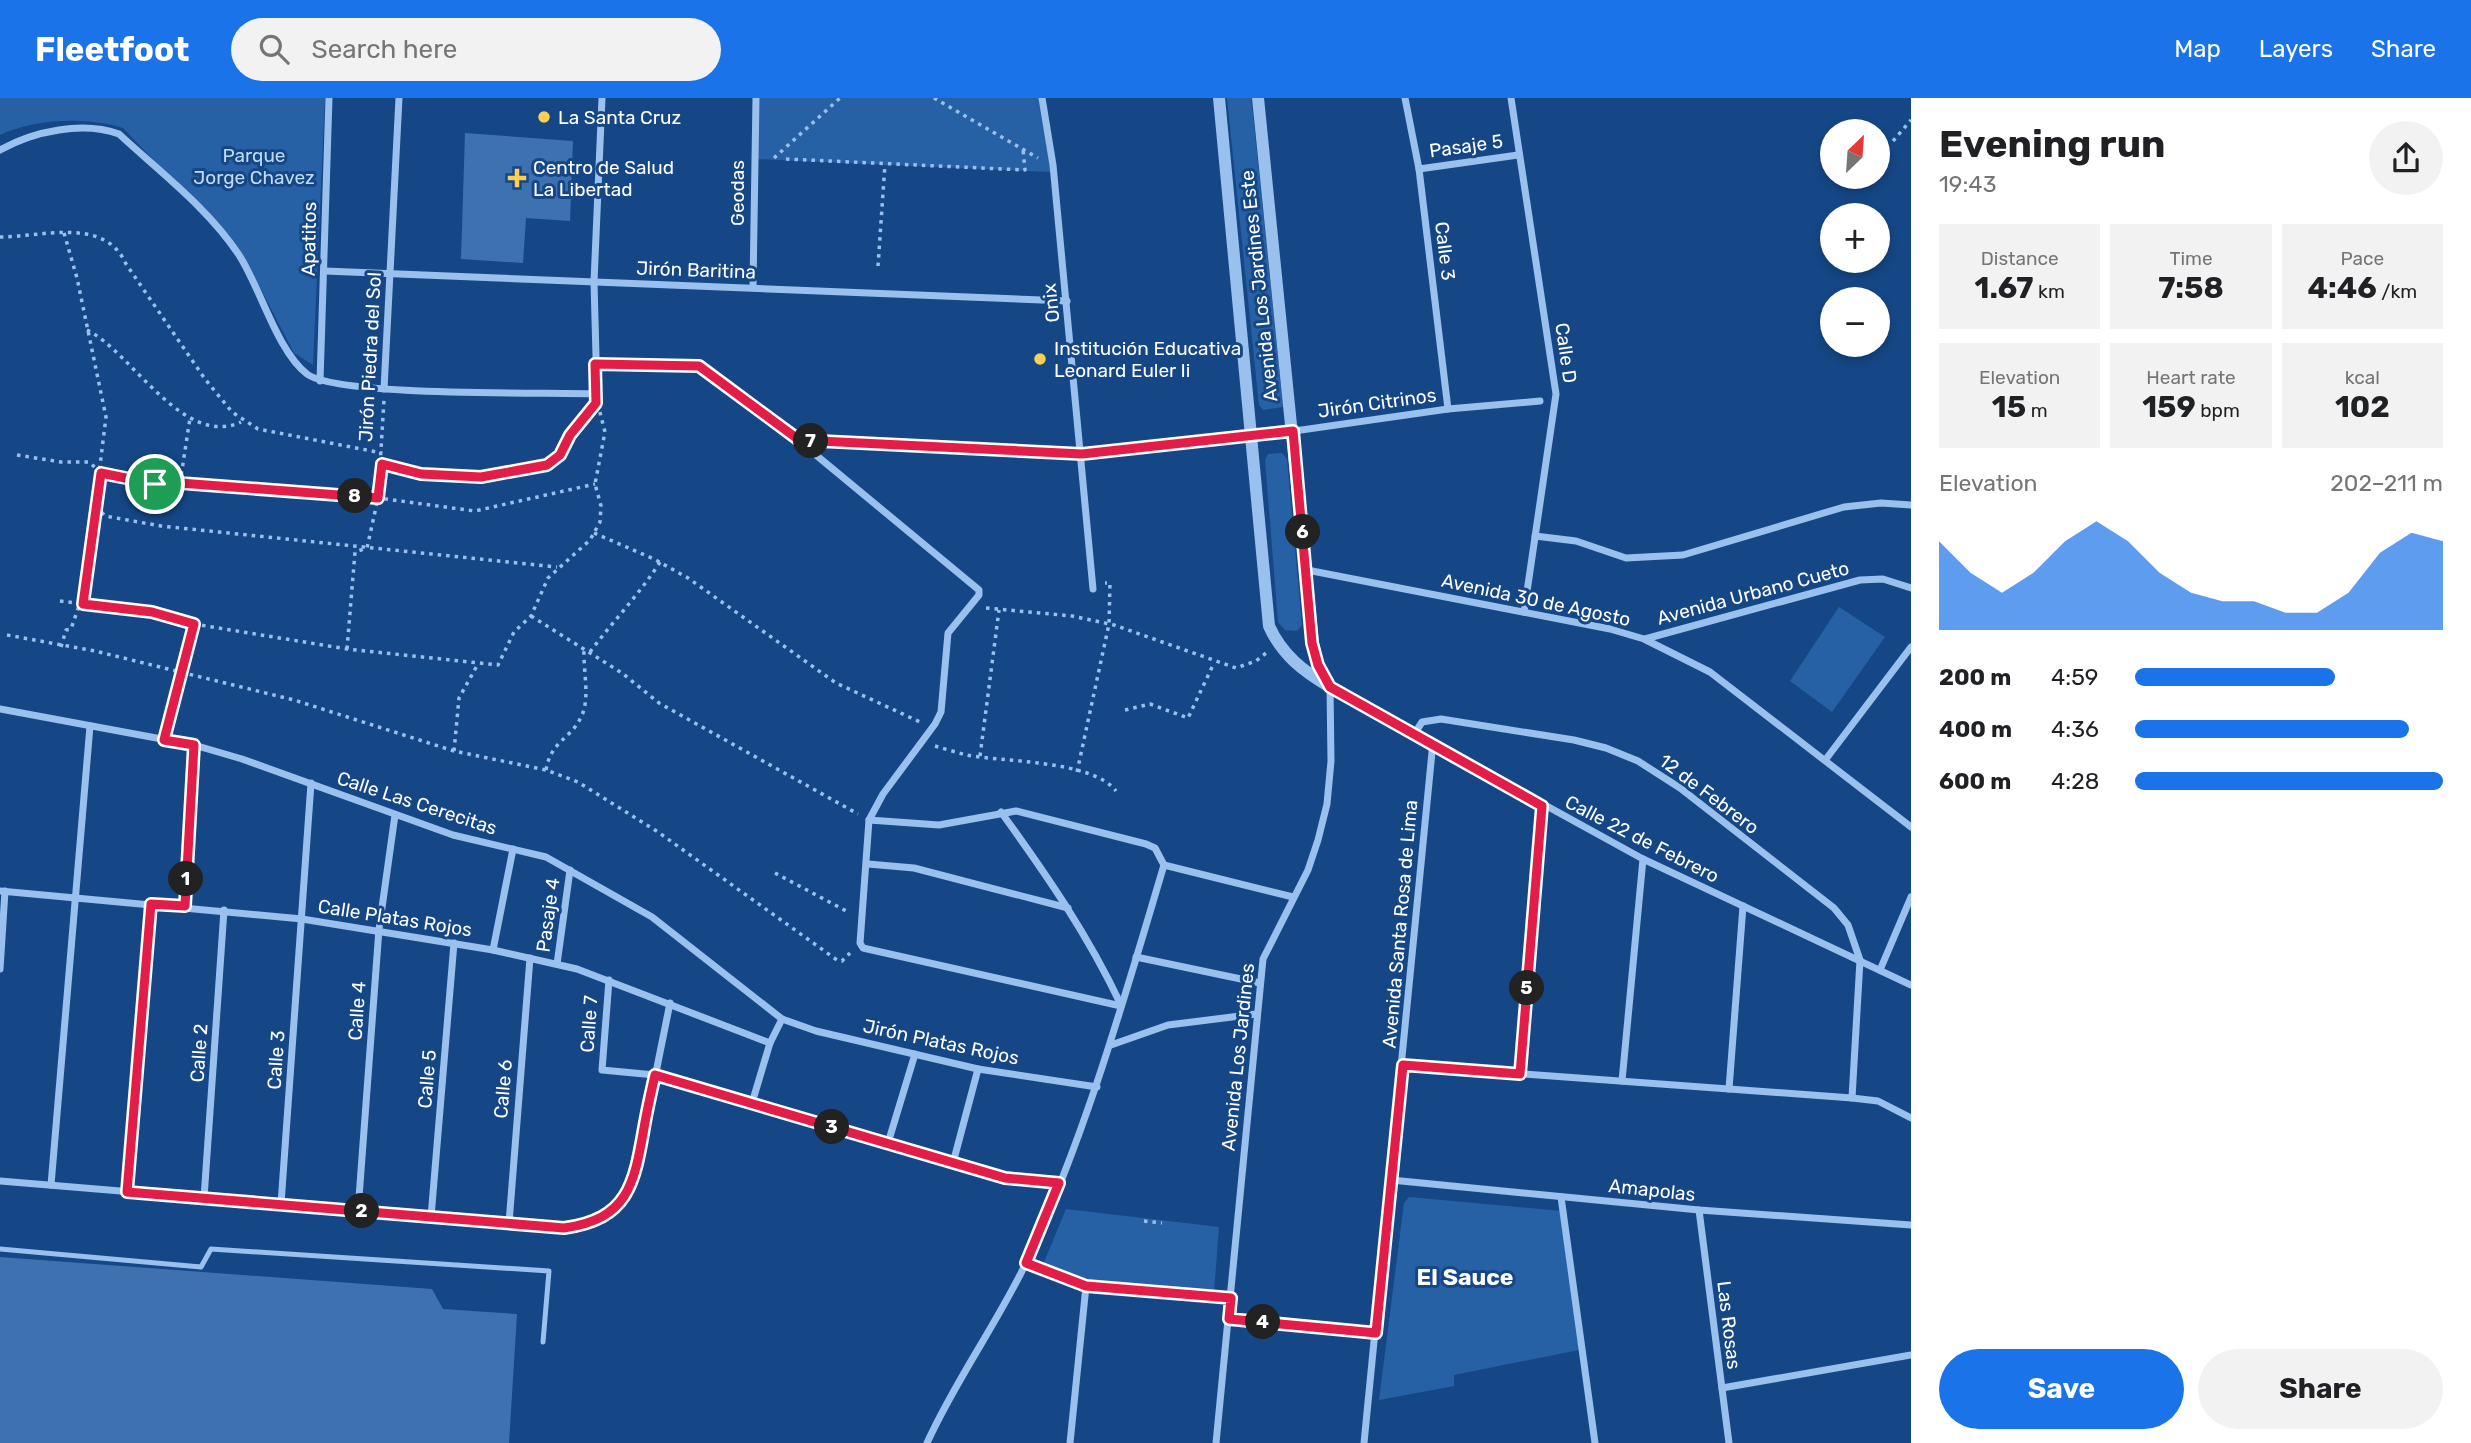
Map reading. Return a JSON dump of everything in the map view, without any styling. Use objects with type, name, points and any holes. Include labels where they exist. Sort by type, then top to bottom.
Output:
[{"type":"street","name":"Apatitos","points":[[320,382],[329,98]]},
{"type":"street","name":"Jirón Piedra del Sol","points":[[384,389],[399,98]]},
{"type":"street","points":[[0,150],[37,135],[67,130],[104,129],[119,134],[216,226],[239,255],[266,311],[296,362],[320,382],[384,389],[597,394],[594,282],[602,98]]},
{"type":"street","name":"Geodas","points":[[753,288],[756,98]]},
{"type":"street","name":"Onix","points":[[1042,98],[1053,165],[1093,585]]},
{"type":"street","name":"Avenida Los Jardines Este","points":[[1219,98],[1269,626],[1278,643],[1303,671],[1330,687]]},
{"type":"street","name":"Avenida Los Jardines Este","points":[[1258,98],[1307,570],[1312,643],[1318,665],[1330,687]]},
{"type":"street","name":"Calle 3","points":[[1405,98],[1419,169],[1448,409]]},
{"type":"street","name":"Calle D","points":[[1511,98],[1556,394],[1524,612]]},
{"type":"street","name":"Pasaje 5","points":[[1419,169],[1518,155]]},
{"type":"street","name":"Jirón Baritina","points":[[325,271],[390,276],[1067,301]]},
{"type":"street","name":"Jirón Citrinos","points":[[799,440],[1082,454],[1253,437],[1448,409],[1540,401]]},
{"type":"street","points":[[799,440],[979,590],[948,633],[941,712],[923,743],[883,794],[869,820],[860,943],[867,950],[1121,1006]]},
{"type":"street","points":[[1535,536],[1576,541],[1626,558],[1683,555],[1844,507],[1881,503],[1911,505]]},
{"type":"street","name":"Avenida 30 de Agosto","points":[[1307,570],[1610,629],[1644,639],[1718,677],[1911,827]]},
{"type":"street","name":"Avenida Urbano Cueto","points":[[1644,639],[1860,580],[1883,579],[1911,588]]},
{"type":"street","points":[[1825,759],[1911,647]]},
{"type":"street","name":"Calle 22 de Febrero","points":[[1330,687],[1433,742],[1542,806],[1643,859],[1911,985]]},
{"type":"street","name":"Avenida Los Jardines","points":[[1216,1443],[1263,959],[1308,870],[1327,804],[1331,761],[1330,687]]},
{"type":"street","name":"Calle Las Cerecitas","points":[[0,709],[194,745],[311,783],[481,844],[546,858],[652,916],[782,1019]]},
{"type":"street","name":"12 de Febrero","points":[[1415,733],[1422,722],[1441,719],[1574,740],[1606,748],[1638,761],[1680,788],[1834,908],[1848,925],[1860,960]]},
{"type":"street","points":[[51,1185],[78,898],[90,726]]},
{"type":"street","name":"Avenida Santa Rosa de Lima","points":[[1364,1443],[1433,742]]},
{"type":"street","points":[[185,906],[194,745]]},
{"type":"street","name":"Calle 3","points":[[281,1204],[311,783]]},
{"type":"street","points":[[1520,1074],[1542,806]]},
{"type":"street","points":[[869,820],[939,825],[1017,811],[1146,844],[1155,848],[1164,865],[1111,1045],[1059,1183],[1026,1263],[947,1399],[928,1443]]},
{"type":"street","points":[[1001,812],[1068,908],[1101,964],[1121,1006]]},
{"type":"street","name":"Calle 4","points":[[358,1211],[379,929],[395,815]]},
{"type":"street","points":[[492,950],[513,849]]},
{"type":"street","points":[[1622,1081],[1643,859]]},
{"type":"street","points":[[867,864],[914,868],[1068,908]]},
{"type":"street","points":[[1164,865],[1293,897]]},
{"type":"street","name":"Pasaje 4","points":[[557,964],[570,870]]},
{"type":"street","points":[[0,969],[3,891]]},
{"type":"street","name":"Calle Platas Rojos","points":[[3,891],[302,919],[379,929],[492,950],[557,964],[608,980],[770,1043]]},
{"type":"street","points":[[1880,970],[1911,897]]},
{"type":"street","points":[[127,1192],[151,904]]},
{"type":"street","points":[[1729,1089],[1742,906]]},
{"type":"street","name":"Calle 2","points":[[204,1198],[224,910]]},
{"type":"street","name":"Calle 5","points":[[431,1217],[454,943]]},
{"type":"street","points":[[1136,957],[1260,983]]},
{"type":"street","name":"Calle 6","points":[[509,1223],[530,958]]},
{"type":"street","points":[[1852,1098],[1860,960]]},
{"type":"street","name":"Calle 7","points":[[608,980],[602,1070],[655,1075]]},
{"type":"street","points":[[0,1181],[564,1228],[587,1225],[608,1214],[625,1198],[635,1176],[670,1003]]},
{"type":"street","points":[[1111,1045],[1168,1025],[1256,1014]]},
{"type":"street","points":[[752,1103],[770,1043],[782,1019]]},
{"type":"street","name":"Jirón Platas Rojos","points":[[782,1019],[978,1069],[1097,1087]]},
{"type":"street","points":[[888,1143],[915,1054]]},
{"type":"street","points":[[1403,1065],[1852,1098],[1878,1101],[1911,1118]]},
{"type":"street","points":[[953,1163],[978,1069]]},
{"type":"street","points":[[655,1075],[1005,1178],[1059,1183]]},
{"type":"street","name":"Amapolas","points":[[1391,1180],[1699,1210],[1911,1225]]},
{"type":"street","points":[[1561,1197],[1595,1443]]},
{"type":"street","name":"Las Rosas","points":[[1699,1210],[1729,1443]]},
{"type":"street","points":[[1026,1263],[1086,1286],[1231,1298]]},
{"type":"street","points":[[1070,1443],[1086,1286]]},
{"type":"street","points":[[1229,1319],[1376,1333]]},
{"type":"street","points":[[1722,1388],[1911,1355]]},
{"type":"lane","points":[[595,364],[699,366],[799,440]]},
{"type":"lane","points":[[0,1249],[201,1267],[211,1249],[550,1271],[543,1342]]},
{"type":"path","points":[[774,158],[841,98]]},
{"type":"path","points":[[934,98],[1039,159]]},
{"type":"path","points":[[1893,141],[1911,120]]},
{"type":"path","points":[[786,159],[1025,170],[1023,149]]},
{"type":"path","points":[[878,266],[885,164]]},
{"type":"path","points":[[0,237],[64,233],[109,240],[120,250],[126,264],[205,379],[242,421],[258,429],[382,453]]},
{"type":"path","points":[[61,647],[66,630],[71,629],[82,604],[101,473],[106,417],[64,233]]},
{"type":"path","points":[[87,330],[102,337],[171,408],[190,418],[230,427],[242,421]]},
{"type":"path","name":"Jirón Piedra del Sol","points":[[347,649],[355,552],[367,548],[378,498],[382,464],[384,389]]},
{"type":"path","points":[[382,464],[421,474],[481,477],[547,465],[560,455],[570,435],[596,403],[597,394]]},
{"type":"path","points":[[60,601],[152,612],[194,624],[347,649],[498,665],[513,632],[531,616],[548,578],[594,533],[600,522],[601,506],[595,484],[605,432],[602,411],[596,403]]},
{"type":"path","points":[[180,483],[190,418]]},
{"type":"path","points":[[17,455],[61,463],[89,462],[101,473],[155,484],[180,483],[378,498],[475,511],[595,484]]},
{"type":"path","points":[[96,506],[105,516],[161,526],[557,567]]},
{"type":"path","points":[[594,533],[660,562],[731,607],[795,657],[836,683],[916,722],[941,712]]},
{"type":"path","points":[[590,652],[618,613],[641,592],[660,562]]},
{"type":"path","points":[[1077,772],[1109,624],[1110,583],[1093,585]]},
{"type":"path","points":[[970,605],[1072,616],[1109,624],[1214,663],[1236,668],[1256,661],[1278,643]]},
{"type":"path","points":[[980,756],[999,610]]},
{"type":"path","points":[[531,616],[622,673],[659,703],[869,820]]},
{"type":"path","points":[[164,740],[194,624]]},
{"type":"path","points":[[7,635],[95,652],[294,700],[454,751],[547,770],[578,782],[658,832],[836,960],[842,961],[860,943]]},
{"type":"path","points":[[547,770],[549,753],[580,719],[584,709],[584,649]]},
{"type":"path","points":[[1125,710],[1150,704],[1188,718],[1214,663]]},
{"type":"path","points":[[454,751],[459,698],[478,664]]},
{"type":"path","points":[[923,743],[980,756],[1017,759],[1077,772],[1108,782],[1116,791]]},
{"type":"path","points":[[775,873],[835,907],[863,916]]},
{"type":"path","points":[[1144,1221],[1162,1223]]},
{"type":"green space","name":"Parque Jorge Chavez","points":[[0,98],[325,98],[313,365],[294,353],[242,253],[123,128],[93,122],[61,121],[29,125],[0,135]]},
{"type":"green space","points":[[757,98],[1041,98],[1052,172],[754,159]]},
{"type":"green space","points":[[1227,98],[1251,98],[1253,114],[1283,407],[1263,410],[1259,405]]},
{"type":"green space","points":[[1282,453],[1287,459],[1302,625],[1297,631],[1285,630],[1278,622],[1265,460],[1268,454]]},
{"type":"green space","points":[[1839,607],[1885,637],[1832,712],[1790,681]]},
{"type":"green space","points":[[1409,1197],[1561,1211],[1579,1350],[1454,1375],[1454,1386],[1379,1400],[1404,1203]]},
{"type":"green space","points":[[1066,1209],[1219,1227],[1214,1292],[1084,1281],[1042,1267]]},
{"type":"building","name":"Centro de Salud La Libertad","points":[[465,133],[573,141],[570,221],[526,218],[523,263],[461,259]]},
{"type":"building","points":[[0,1257],[432,1289],[443,1309],[517,1314],[509,1443],[0,1443]]},
{"type":"place","name":"La Santa Cruz","points":[[544,117]]},
{"type":"place","name":"Centro de Salud La Libertad","points":[[517,178]]},
{"type":"place","name":"Institución Educativa Leonard Euler Ii","points":[[1040,359]]},
{"type":"district","name":"El Sauce","points":[[1465,1277]]},
{"type":"route","points":[[595,364],[699,366],[799,440],[1082,454],[1293,431],[1312,643],[1318,665],[1330,687],[1433,742],[1542,806],[1520,1074],[1403,1065],[1376,1333],[1229,1319],[1231,1298],[1086,1286],[1026,1263],[1059,1183],[1005,1178],[655,1075],[635,1176],[625,1198],[608,1214],[587,1225],[564,1228],[127,1192],[151,904],[185,906],[194,745],[164,740],[194,624],[152,612],[83,604],[101,473],[123,480],[155,484],[180,483],[378,498],[382,464],[421,474],[481,477],[547,465],[560,455],[570,435],[596,403],[595,364]]}]
